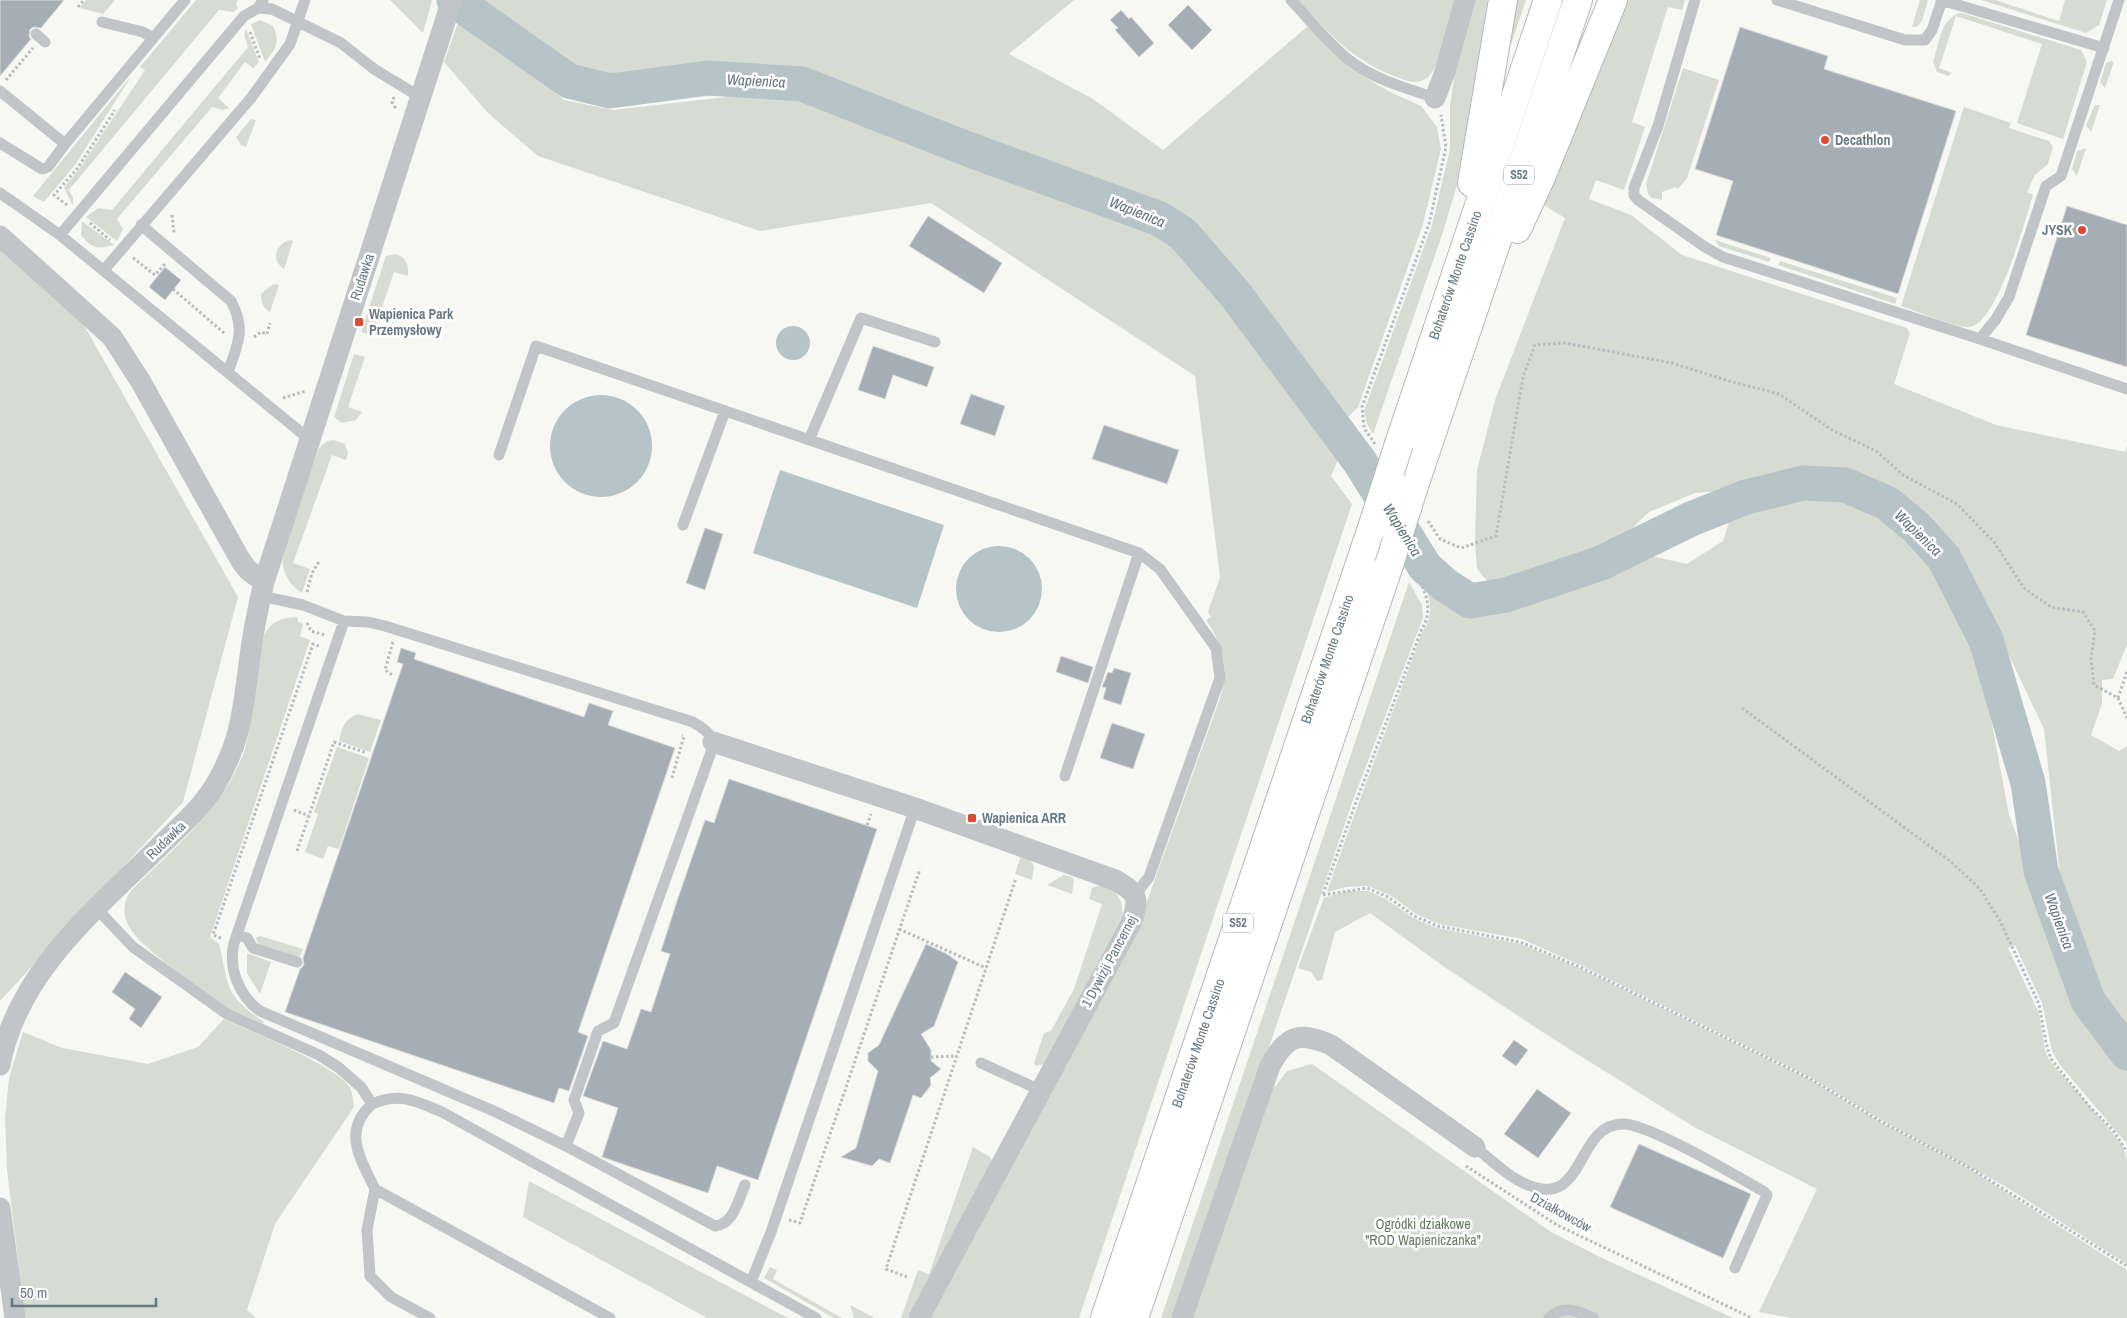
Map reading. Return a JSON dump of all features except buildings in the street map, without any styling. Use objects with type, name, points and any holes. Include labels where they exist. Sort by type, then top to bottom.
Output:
[{"type":"highway","points":[[1452,285],[1503,0]]},
{"type":"highway","name":"Bohaterów Monte Cassino","points":[[1105,1318],[1548,0]]},
{"type":"highway","name":"Bohaterów Monte Cassino","points":[[1134,1318],[1578,0]]},
{"type":"highway","points":[[1460,350],[1541,177],[1613,0]]},
{"type":"street","name":"Rudawka","points":[[0,1065],[11,1028],[30,988],[44,966],[97,908],[192,814],[214,788],[229,759],[241,726],[251,648],[262,589],[452,0]]},
{"type":"street","points":[[1435,98],[1445,72],[1465,0]]},
{"type":"street","points":[[0,236],[71,298],[112,337],[141,382],[241,561],[262,589]]},
{"type":"street","name":"1 Dywizji Pancernej","points":[[713,742],[915,808],[1115,880],[1132,890],[1135,895],[1136,909],[1131,923],[919,1318]]},
{"type":"street","points":[[1182,1318],[1270,1066],[1279,1049],[1293,1038],[1312,1036],[1331,1045],[1468,1155]]},
{"type":"street","points":[[0,1208],[16,1318]]},
{"type":"lane","points":[[0,143],[42,169],[48,167],[185,0]]},
{"type":"lane","points":[[104,270],[251,98],[269,74],[290,44],[299,24],[305,0]]},
{"type":"lane","points":[[1291,0],[1331,44],[1354,63],[1392,84],[1435,98]]},
{"type":"lane","points":[[1695,0],[1658,126],[1634,188],[1634,196],[1638,200],[1705,247],[1723,257],[1980,339],[2127,389]]},
{"type":"lane","points":[[1777,0],[1905,40],[1917,42],[1925,40],[1932,30],[1942,0],[2104,48]]},
{"type":"lane","points":[[1980,339],[1996,319],[2009,297],[2046,186],[2061,176],[2119,0]]},
{"type":"lane","points":[[60,235],[244,16],[260,4],[341,43],[398,84],[420,97]]},
{"type":"lane","points":[[102,22],[143,32],[153,38]]},
{"type":"lane","points":[[1,91],[65,144]]},
{"type":"lane","points":[[0,193],[60,235],[104,270],[309,439]]},
{"type":"lane","points":[[141,225],[231,301],[239,316],[239,341],[228,372]]},
{"type":"lane","points":[[809,440],[861,318],[936,342]]},
{"type":"lane","points":[[499,455],[536,346],[1139,553],[1160,570],[1216,648],[1220,678],[1150,877],[1135,895]]},
{"type":"lane","points":[[683,525],[725,411]]},
{"type":"lane","points":[[1066,776],[1139,553]]},
{"type":"lane","points":[[262,589],[340,620],[368,622],[397,630],[693,722],[708,731],[713,742],[614,1023],[598,1030],[574,1100],[579,1113],[566,1146]]},
{"type":"lane","points":[[340,620],[236,939],[232,964],[243,994],[260,1011],[496,1112],[566,1146],[715,1226],[721,1225],[731,1218],[744,1185]]},
{"type":"lane","points":[[751,1282],[768,1241],[915,808]]},
{"type":"lane","points":[[97,908],[133,947],[227,1014],[318,1055],[338,1067],[361,1087],[372,1104]]},
{"type":"lane","points":[[236,939],[247,938],[253,948],[297,962]]},
{"type":"lane","points":[[981,1063],[1040,1090]]},
{"type":"lane","points":[[610,1318],[376,1189],[358,1154],[356,1125],[361,1114],[372,1104],[387,1098],[401,1098],[442,1112],[816,1318]]},
{"type":"lane","points":[[1468,1155],[1526,1184],[1542,1190],[1553,1190],[1569,1180],[1592,1142],[1609,1126],[1623,1124],[1647,1130],[1763,1191],[1766,1195],[1735,1268]]},
{"type":"lane","points":[[376,1189],[367,1230],[370,1276],[391,1297],[430,1318]]},
{"type":"lane","points":[[1549,1318],[1561,1310],[1568,1309],[1594,1318]]},
{"type":"path","points":[[78,7],[84,0]]},
{"type":"path","points":[[244,16],[262,62],[259,66],[269,74]]},
{"type":"path","points":[[1,91],[2,85],[35,46],[36,39]]},
{"type":"path","points":[[397,116],[392,102],[398,84]]},
{"type":"path","points":[[1364,428],[1362,407],[1429,224],[1446,146],[1440,111],[1435,98]]},
{"type":"path","points":[[173,289],[229,337],[239,341],[249,344],[258,334],[267,334],[270,323]]},
{"type":"path","points":[[1440,539],[1461,548],[1496,536],[1523,377],[1535,345],[1565,343],[1672,363],[1779,394],[1832,430],[1876,451],[1903,475],[1957,504],[1994,542],[2024,588],[2051,606],[2083,612],[2095,631],[2091,658],[2094,685],[2118,698],[2127,718]]},
{"type":"path","points":[[274,397],[290,398],[311,387]]},
{"type":"path","points":[[1417,573],[1425,593],[1428,618],[1421,631],[1356,802],[1323,895],[1367,888],[1388,897],[1414,916],[1438,926],[1520,942],[1580,967],[1809,1078],[1880,1121],[1970,1168],[2127,1266]]},
{"type":"path","points":[[236,939],[213,935],[313,644],[322,648],[328,644],[340,620]]},
{"type":"path","points":[[394,676],[386,672],[385,665],[397,630]]},
{"type":"path","points":[[2118,698],[2127,672]]},
{"type":"path","points":[[1742,708],[1950,861],[1980,889],[2000,920],[2039,1004],[2051,1059],[2089,1106],[2113,1130],[2127,1152]]},
{"type":"path","points":[[672,778],[684,736],[669,731],[674,716]]},
{"type":"path","points":[[297,851],[334,742],[367,753]]},
{"type":"path","points":[[800,1223],[920,869]]},
{"type":"path","points":[[907,1277],[886,1269],[1016,878]]},
{"type":"path","points":[[899,929],[986,968]]},
{"type":"path","points":[[931,1057],[957,1056]]},
{"type":"path","name":"Działkowców","points":[[1468,1155],[1557,1225],[1752,1318]]},
{"type":"green space","points":[[86,0],[115,0],[103,14],[80,8]]},
{"type":"green space","points":[[196,0],[238,0],[236,3],[238,9],[233,12],[219,10],[69,190],[73,197],[73,206],[64,188],[80,168],[145,70],[140,67]]},
{"type":"green space","points":[[390,0],[432,0],[423,33]]},
{"type":"green space","points":[[483,0],[1074,0],[1009,54],[1093,99],[1163,150],[1308,26],[1327,48],[1351,69],[1388,91],[1421,106],[1437,127],[1441,149],[1423,224],[1358,407],[1348,417],[1337,410],[1201,231],[1162,208],[819,75],[758,66],[721,66],[634,77],[599,75],[582,70],[541,49]]},
{"type":"green space","points":[[1298,0],[1457,0],[1446,40],[1434,69],[1425,79],[1412,82],[1378,69],[1352,53]]},
{"type":"green space","points":[[1471,0],[1488,0],[1479,73],[1463,165],[1443,232],[1373,434],[1367,424],[1364,411],[1432,225],[1450,149],[1450,106],[1458,52]]},
{"type":"green space","points":[[1513,0],[1526,0],[1504,65]]},
{"type":"green space","points":[[1624,0],[1685,0],[1682,10],[1668,7],[1632,122],[1645,127],[1624,190],[1596,180],[1589,199],[1631,215],[1682,255],[1907,328],[1910,333],[1894,384],[1996,425],[2125,452],[2127,446],[2127,645],[2113,679],[2102,680],[2102,704],[2091,735],[2119,751],[2127,746],[2127,1039],[2106,1008],[2081,958],[2062,894],[2044,729],[1981,597],[1953,553],[1924,521],[1901,500],[1868,483],[1832,473],[1785,470],[1719,491],[1695,493],[1649,512],[1628,532],[1550,567],[1489,583],[1477,569],[1475,542],[1477,470],[1495,400],[1565,218],[1542,204]]},
{"type":"green space","points":[[1920,0],[1928,0],[1922,21],[1916,27],[1912,27]]},
{"type":"green space","points":[[1981,0],[1995,0],[2059,21],[2065,0],[2107,0],[2099,25],[2086,33]]},
{"type":"green space","points":[[1962,13],[2081,50],[2087,62],[2063,139],[2017,123],[2042,44],[1956,16],[1939,68],[1952,73],[1948,76],[1937,72],[1933,62],[1942,32],[1949,19]]},
{"type":"green space","points":[[461,14],[564,100],[613,110],[744,95],[801,100],[962,163],[1150,227],[1186,255],[1214,286],[1340,455],[1331,476],[1352,504],[1079,1318],[928,1318],[1145,907],[1220,698],[1224,677],[1223,658],[1217,639],[1206,620],[1211,617],[1208,612],[1220,577],[1195,376],[931,203],[760,231],[538,156],[488,113],[444,62]]},
{"type":"green space","points":[[260,20],[273,26],[277,37],[276,46],[265,62],[251,24]]},
{"type":"green space","points":[[246,29],[259,62],[253,68],[245,62],[218,98],[229,108],[223,110],[212,107],[117,219],[123,229],[117,241],[86,217],[98,208],[112,210],[248,47],[244,35]]},
{"type":"green space","points":[[2114,62],[2105,88],[2100,82],[2106,63]]},
{"type":"green space","points":[[1683,68],[1719,80],[1687,178],[1678,189],[1676,187],[1662,192],[1662,200],[1652,198],[1648,194],[1646,184]]},
{"type":"green space","points":[[132,75],[75,165],[44,202],[33,196]]},
{"type":"green space","points":[[2095,105],[2100,105],[2091,132],[2086,125]]},
{"type":"green space","points":[[1964,107],[2011,123],[2009,128],[2049,141],[2053,147],[2048,164],[2035,175],[2027,192],[2033,195],[2017,246],[2000,290],[1991,308],[1980,321],[1970,327],[1947,322],[1901,306]]},
{"type":"green space","points":[[251,119],[256,120],[246,147],[241,145],[236,137]]},
{"type":"green space","points":[[2086,148],[2077,176],[2072,169],[2077,151]]},
{"type":"green space","points":[[82,222],[114,245],[95,247],[88,243],[81,235]]},
{"type":"green space","points":[[290,240],[293,241],[284,269],[277,261],[276,252],[281,245]]},
{"type":"green space","points":[[1715,240],[1771,258],[1769,262],[1719,246]]},
{"type":"green space","points":[[0,244],[77,313],[238,597],[183,802],[0,1001]]},
{"type":"green space","points":[[396,254],[403,258],[406,263],[408,276],[394,272],[372,336],[361,332],[386,256]]},
{"type":"green space","points":[[1780,261],[1897,298],[1895,304],[1778,265]]},
{"type":"green space","points":[[273,284],[279,285],[270,312],[263,305],[261,294]]},
{"type":"green space","points":[[354,354],[365,357],[348,407],[362,412],[356,420],[342,423],[334,417]]},
{"type":"green space","points":[[334,440],[345,444],[348,453],[346,460],[332,455],[293,563],[310,569],[302,593],[287,578],[283,566],[284,556],[291,526],[319,448],[327,441]]},
{"type":"green space","points":[[1827,492],[1862,501],[1905,534],[1945,580],[1974,647],[1987,697],[2009,815],[2056,940],[2065,973],[2087,1016],[2127,1070],[2127,1144],[2060,1065],[2052,1051],[2042,1003],[2015,945],[2008,948],[2039,1013],[2045,1050],[2049,1060],[2122,1145],[2127,1159],[2127,1264],[2003,1185],[1881,1120],[1810,1077],[1580,965],[1522,939],[1439,924],[1416,914],[1390,895],[1368,886],[1347,887],[1327,892],[1422,632],[1427,624],[1430,603],[1421,574],[1452,602],[1478,608],[1517,600],[1583,578],[1642,554],[1687,564],[1723,541],[1731,516],[1774,498]]},
{"type":"green space","points":[[1409,582],[1422,605],[1423,618],[1353,800],[1177,1318],[1161,1318]]},
{"type":"green space","points":[[297,617],[298,622],[303,624],[300,636],[310,640],[210,937],[219,944],[230,989],[241,1004],[264,1022],[263,1024],[221,1004],[160,959],[146,947],[129,927],[124,908],[126,899],[131,891],[196,826],[225,790],[245,749],[258,654],[262,640],[267,630],[277,621]]},
{"type":"green space","points":[[357,714],[381,720],[370,752],[339,741],[344,725]]},
{"type":"green space","points":[[337,747],[369,758],[339,849],[328,846],[323,859],[305,852],[318,814],[314,812]]},
{"type":"green space","points":[[1021,856],[1029,858],[1034,866],[1032,880],[1015,874]]},
{"type":"green space","points":[[1064,875],[1072,877],[1074,880],[1072,894],[1047,885]]},
{"type":"green space","points":[[1103,884],[1119,897],[1122,905],[1122,917],[1044,1064],[1036,1066],[1034,1063],[1044,1033],[1051,1031],[1074,989],[1102,904],[1089,899],[1092,888]]},
{"type":"green space","points":[[1348,891],[1368,891],[1386,899],[1413,918],[1437,928],[1521,944],[1579,968],[1809,1079],[1880,1122],[1970,1169],[2127,1270],[2127,1318],[1791,1318],[1759,1312],[1817,1189],[1694,1127],[1547,1035],[1443,966],[1370,913],[1335,932],[1322,980],[1317,981],[1311,972],[1298,968],[1324,898]]},
{"type":"green space","points":[[260,936],[303,949],[299,957],[258,944],[256,938]]},
{"type":"green space","points":[[247,953],[271,962],[260,994],[247,973]]},
{"type":"green space","points":[[224,1019],[293,1050],[330,1070],[343,1079],[350,1088],[354,1107],[275,1224],[247,1310],[256,1318],[25,1318],[7,1170],[5,1118],[9,1078],[23,1032],[62,1048],[148,1064],[198,1047]]},
{"type":"green space","name":"Ogródki działkowe \"ROD Wapieniczanka\"","points":[[1312,1064],[1551,1232],[1602,1258],[1733,1318],[1187,1318],[1268,1096],[1287,1071]]},
{"type":"green space","points":[[973,1147],[990,1157],[992,1162],[908,1318],[901,1318],[918,1270],[929,1274]]},
{"type":"green space","points":[[529,1181],[788,1318],[707,1318],[523,1217]]},
{"type":"green space","points":[[770,1267],[777,1270],[773,1279],[842,1318],[834,1318],[764,1278]]},
{"type":"green space","points":[[850,1305],[875,1318],[854,1318]]},
{"type":"shaded area","points":[[793,326],[800,327],[805,331],[809,336],[809,350],[805,355],[800,359],[793,360],[786,359],[781,355],[777,350],[776,343],[777,336],[781,331],[786,327]]},
{"type":"shaded area","points":[[601,395],[621,398],[630,403],[644,417],[649,426],[652,446],[649,466],[644,475],[630,489],[621,494],[601,497],[581,494],[572,489],[558,475],[553,466],[550,446],[553,426],[558,417],[572,403],[581,398]]},
{"type":"shaded area","points":[[780,470],[944,525],[917,608],[753,553]]},
{"type":"shaded area","points":[[999,546],[1016,549],[1030,558],[1039,572],[1042,589],[1039,606],[1030,620],[1016,629],[999,632],[982,629],[968,620],[959,606],[956,589],[959,572],[968,558],[982,549]]},
{"type":"waterway","name":"Wapienica","points":[[454,0],[569,81],[610,91],[708,78],[802,84],[965,148],[1160,219],[1183,234],[1235,294],[1360,462],[1425,567],[1445,585],[1470,601],[1506,595],[1601,563],[1691,519],[1746,497],[1803,483],[1845,485],[1887,503],[1917,528],[1944,558],[1986,640],[2028,783],[2041,871],[2088,1001],[2127,1053]]},
{"type":"place","name":"Decathlon","points":[[1825,140]]},
{"type":"place","name":"JYSK","points":[[2082,230]]},
{"type":"place","name":"Wapienica Park Przemysłowy","points":[[359,322]]},
{"type":"place","name":"Wapienica ARR","points":[[972,818]]}]
